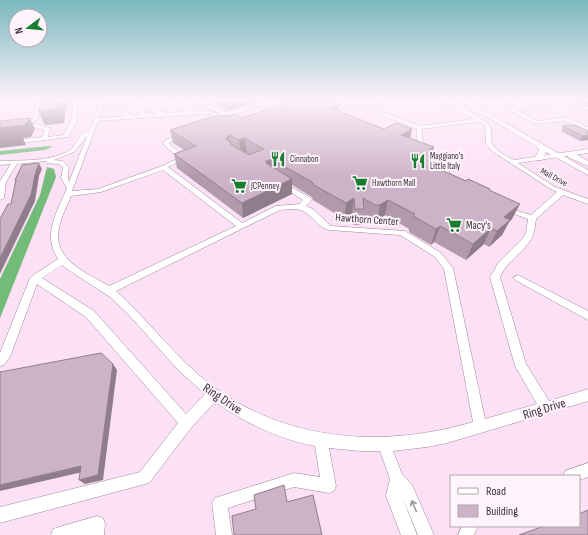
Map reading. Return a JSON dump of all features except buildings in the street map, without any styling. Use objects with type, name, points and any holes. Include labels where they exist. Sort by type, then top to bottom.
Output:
[{"type":"main road","points":[[506,126],[536,143],[588,164]]},
{"type":"main road","points":[[517,126],[567,156],[588,173]]},
{"type":"main road","points":[[536,143],[543,150],[542,155],[539,158]]},
{"type":"street","points":[[0,129],[14,126]]},
{"type":"street","points":[[39,126],[48,128],[44,139]]},
{"type":"street","points":[[0,144],[66,136],[71,126]]},
{"type":"street","name":"Ring Drive","points":[[93,126],[54,233],[58,252],[63,260],[74,270],[109,290],[132,312],[155,339],[186,370],[214,394],[233,407],[263,423],[286,432],[321,441],[373,446],[419,442],[480,427],[588,395]]},
{"type":"street","points":[[415,126],[420,128],[435,126]]},
{"type":"street","name":"Mall Drive","points":[[486,126],[489,128],[487,141],[490,146],[541,181],[562,192],[588,202]]},
{"type":"street","points":[[420,128],[418,136],[422,145],[440,163],[457,188]]},
{"type":"street","points":[[0,167],[66,154],[73,150],[91,130]]},
{"type":"street","points":[[0,163],[59,162],[66,167],[64,176],[65,183],[69,191],[99,191],[164,167],[186,156],[166,144],[167,141],[187,134]]},
{"type":"street","name":"Mall Drive","points":[[514,163],[522,165],[588,151]]},
{"type":"street","name":"Mall Drive","points":[[514,163],[539,158],[588,156]]},
{"type":"street","points":[[0,198],[3,182],[15,163]]},
{"type":"street","points":[[164,167],[242,226]]},
{"type":"street","points":[[109,290],[279,208],[300,207],[308,200],[277,181]]},
{"type":"street","points":[[546,408],[521,366],[495,277],[499,267],[525,241],[530,232],[532,218],[562,192]]},
{"type":"street","points":[[497,206],[532,218]]},
{"type":"street","name":"Hawthorn Center","points":[[300,207],[306,208],[319,222],[328,228],[402,233],[438,255],[448,268],[480,427]]},
{"type":"street","points":[[0,361],[4,357],[35,278],[63,260]]},
{"type":"street","points":[[35,278],[90,314],[186,423]]},
{"type":"street","points":[[518,278],[588,316]]},
{"type":"street","points":[[0,515],[144,478],[186,423],[214,394]]},
{"type":"street","points":[[224,535],[220,503],[294,480],[329,486],[321,441]]},
{"type":"street","points":[[384,445],[397,479],[407,490],[426,535]]},
{"type":"street","points":[[573,475],[588,470]]},
{"type":"street","points":[[397,479],[393,496],[409,535]]},
{"type":"street","points":[[59,535],[97,524],[96,535]]},
{"type":"shaded area","points":[[49,146],[52,147],[45,150],[0,155],[0,151]]},
{"type":"shaded area","points":[[47,167],[54,169],[56,177],[0,318],[0,279],[40,195]]},
{"type":"place","name":"Cinnabon","points":[[278,159]]},
{"type":"place","name":"Maggiano's Little Italy","points":[[418,161]]},
{"type":"place","name":"Hawthorn Mall","points":[[360,183]]},
{"type":"place","name":"JCPenney","points":[[239,186]]},
{"type":"place","name":"Macy's","points":[[454,225]]}]
